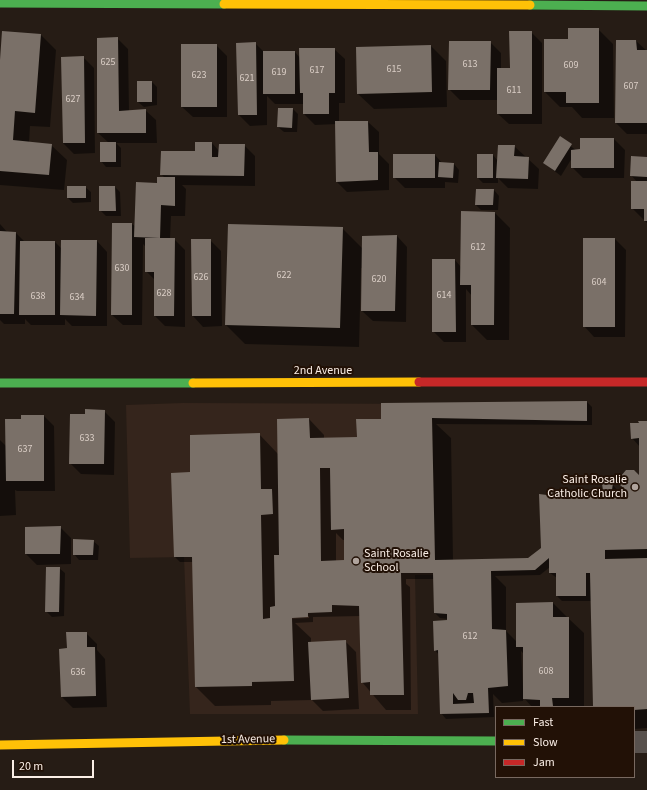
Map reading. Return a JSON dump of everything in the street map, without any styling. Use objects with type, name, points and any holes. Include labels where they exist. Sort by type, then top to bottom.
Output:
[{"type":"street","points":[[0,4],[647,6]]},
{"type":"street","name":"2nd Avenue","points":[[0,383],[647,382]]},
{"type":"street","name":"1st Avenue","points":[[0,745],[263,740],[495,741]]},
{"type":"street","points":[[635,742],[647,742]]},
{"type":"shaded area","points":[[183,403],[432,404],[435,575],[415,575],[418,714],[190,714],[184,557],[130,558],[126,405]]},
{"type":"building","points":[[568,28],[599,28],[599,103],[566,103],[566,92],[544,92],[544,39],[568,39]]},
{"type":"building","points":[[2,31],[41,34],[35,113],[15,111],[13,140],[52,144],[49,175],[0,171],[0,60]]},
{"type":"building","points":[[509,31],[532,31],[532,114],[497,114],[497,68],[510,68]]},
{"type":"building","points":[[118,37],[119,111],[146,109],[146,133],[97,133],[97,38]]},
{"type":"building","points":[[616,40],[636,40],[637,50],[647,50],[647,123],[615,123]]},
{"type":"building","points":[[449,41],[491,41],[490,90],[448,90]]},
{"type":"building","points":[[256,42],[257,115],[238,115],[236,43]]},
{"type":"building","points":[[181,44],[217,44],[217,107],[181,107]]},
{"type":"building","points":[[431,45],[432,92],[357,94],[356,47]]},
{"type":"building","points":[[299,48],[335,48],[335,93],[329,93],[329,114],[303,114],[303,93],[300,93]]},
{"type":"building","points":[[263,51],[295,51],[295,94],[263,94]]},
{"type":"building","points":[[84,56],[85,143],[63,143],[61,57]]},
{"type":"building","points":[[137,81],[152,81],[152,102],[137,102]]},
{"type":"building","points":[[278,108],[293,108],[292,128],[277,127]]},
{"type":"building","points":[[335,121],[368,121],[369,152],[378,152],[378,180],[336,182]]},
{"type":"building","points":[[560,136],[572,144],[555,171],[543,163]]},
{"type":"building","points":[[580,138],[614,138],[614,168],[571,168],[571,150],[580,149]]},
{"type":"building","points":[[100,142],[116,142],[116,162],[100,162]]},
{"type":"building","points":[[195,142],[212,142],[212,157],[218,157],[219,144],[245,144],[244,176],[160,175],[161,151],[195,151]]},
{"type":"building","points":[[498,145],[515,145],[514,156],[529,157],[528,179],[496,178]]},
{"type":"building","points":[[393,154],[435,154],[435,178],[393,178]]},
{"type":"building","points":[[477,154],[493,154],[493,178],[477,178]]},
{"type":"building","points":[[631,156],[647,157],[647,177],[630,176]]},
{"type":"building","points":[[439,162],[454,163],[453,178],[438,177]]},
{"type":"building","points":[[157,177],[175,177],[175,206],[161,205],[160,238],[134,237],[136,182],[157,183]]},
{"type":"building","points":[[631,181],[647,181],[647,221],[644,221],[644,209],[631,209]]},
{"type":"building","points":[[67,186],[86,186],[86,198],[67,198]]},
{"type":"building","points":[[99,186],[115,186],[116,211],[99,211]]},
{"type":"building","points":[[476,189],[494,189],[493,205],[475,205]]},
{"type":"building","points":[[461,211],[495,212],[494,325],[471,325],[471,285],[460,285]]},
{"type":"building","points":[[112,223],[132,223],[132,315],[111,315]]},
{"type":"building","points":[[228,224],[343,227],[340,328],[225,325]]},
{"type":"building","points":[[0,231],[16,232],[14,314],[0,314]]},
{"type":"building","points":[[397,235],[395,311],[361,311],[362,236]]},
{"type":"building","points":[[145,238],[175,238],[174,316],[154,316],[154,272],[145,272]]},
{"type":"building","points":[[583,238],[615,238],[615,327],[583,327]]},
{"type":"building","points":[[191,239],[211,239],[211,316],[192,316]]},
{"type":"building","points":[[61,240],[97,240],[96,316],[60,315]]},
{"type":"building","points":[[20,241],[55,241],[55,315],[19,315]]},
{"type":"building","points":[[432,259],[455,259],[456,332],[432,332]]},
{"type":"building","points":[[587,401],[587,421],[432,418],[435,560],[528,558],[541,548],[539,494],[547,495],[548,491],[603,490],[602,484],[613,483],[612,490],[626,490],[620,485],[621,476],[626,470],[634,470],[639,475],[639,438],[631,439],[630,423],[647,421],[647,549],[605,550],[605,559],[647,558],[647,709],[635,710],[635,706],[593,706],[590,573],[586,573],[586,596],[556,596],[556,573],[549,573],[549,558],[535,570],[491,571],[492,629],[506,630],[508,686],[488,688],[489,713],[440,714],[438,650],[434,651],[433,621],[447,620],[447,614],[434,613],[433,573],[401,573],[404,695],[370,695],[370,682],[361,683],[359,606],[332,605],[332,612],[308,613],[308,617],[292,618],[294,681],[252,682],[252,686],[195,687],[192,557],[174,557],[171,473],[190,472],[190,435],[260,433],[261,489],[272,489],[273,514],[261,515],[263,619],[270,618],[270,607],[275,606],[274,555],[279,555],[277,419],[309,418],[310,438],[357,437],[356,419],[381,419],[381,403]],"holes":[[[320,468],[330,468],[331,530],[344,529],[344,560],[321,561]],[[453,693],[458,700],[466,700],[468,693],[473,693],[474,703],[453,704]]]},
{"type":"building","points":[[85,409],[105,410],[104,464],[69,464],[70,414],[85,414]]},
{"type":"building","points":[[21,415],[44,415],[44,481],[6,481],[5,419],[21,419]]},
{"type":"building","points":[[61,526],[60,554],[25,554],[25,527]]},
{"type":"building","points":[[73,539],[94,540],[93,555],[73,555]]},
{"type":"building","points":[[46,567],[60,567],[59,612],[45,612]]},
{"type":"building","points":[[553,602],[553,617],[569,617],[569,698],[552,698],[553,706],[540,706],[540,700],[523,699],[523,647],[516,647],[516,603]]},
{"type":"building","points":[[66,632],[87,632],[87,647],[95,647],[96,696],[61,697],[59,649],[67,648]]},
{"type":"building","points":[[346,640],[349,698],[311,700],[308,642]]},
{"type":"traffic: fast","points":[[0,3],[224,4]]},
{"type":"traffic: fast","points":[[530,5],[647,6]]},
{"type":"traffic: fast","points":[[0,383],[193,383]]},
{"type":"traffic: fast","points":[[284,740],[495,741]]},
{"type":"traffic: slow","points":[[224,4],[530,5]]},
{"type":"traffic: slow","points":[[193,383],[419,382]]},
{"type":"traffic: slow","points":[[0,745],[284,740]]},
{"type":"traffic: jam","points":[[419,382],[647,382]]},
{"type":"place","name":"Saint Rosalie Catholic Church","points":[[635,487]]},
{"type":"place","name":"Saint Rosalie School","points":[[356,561]]}]
